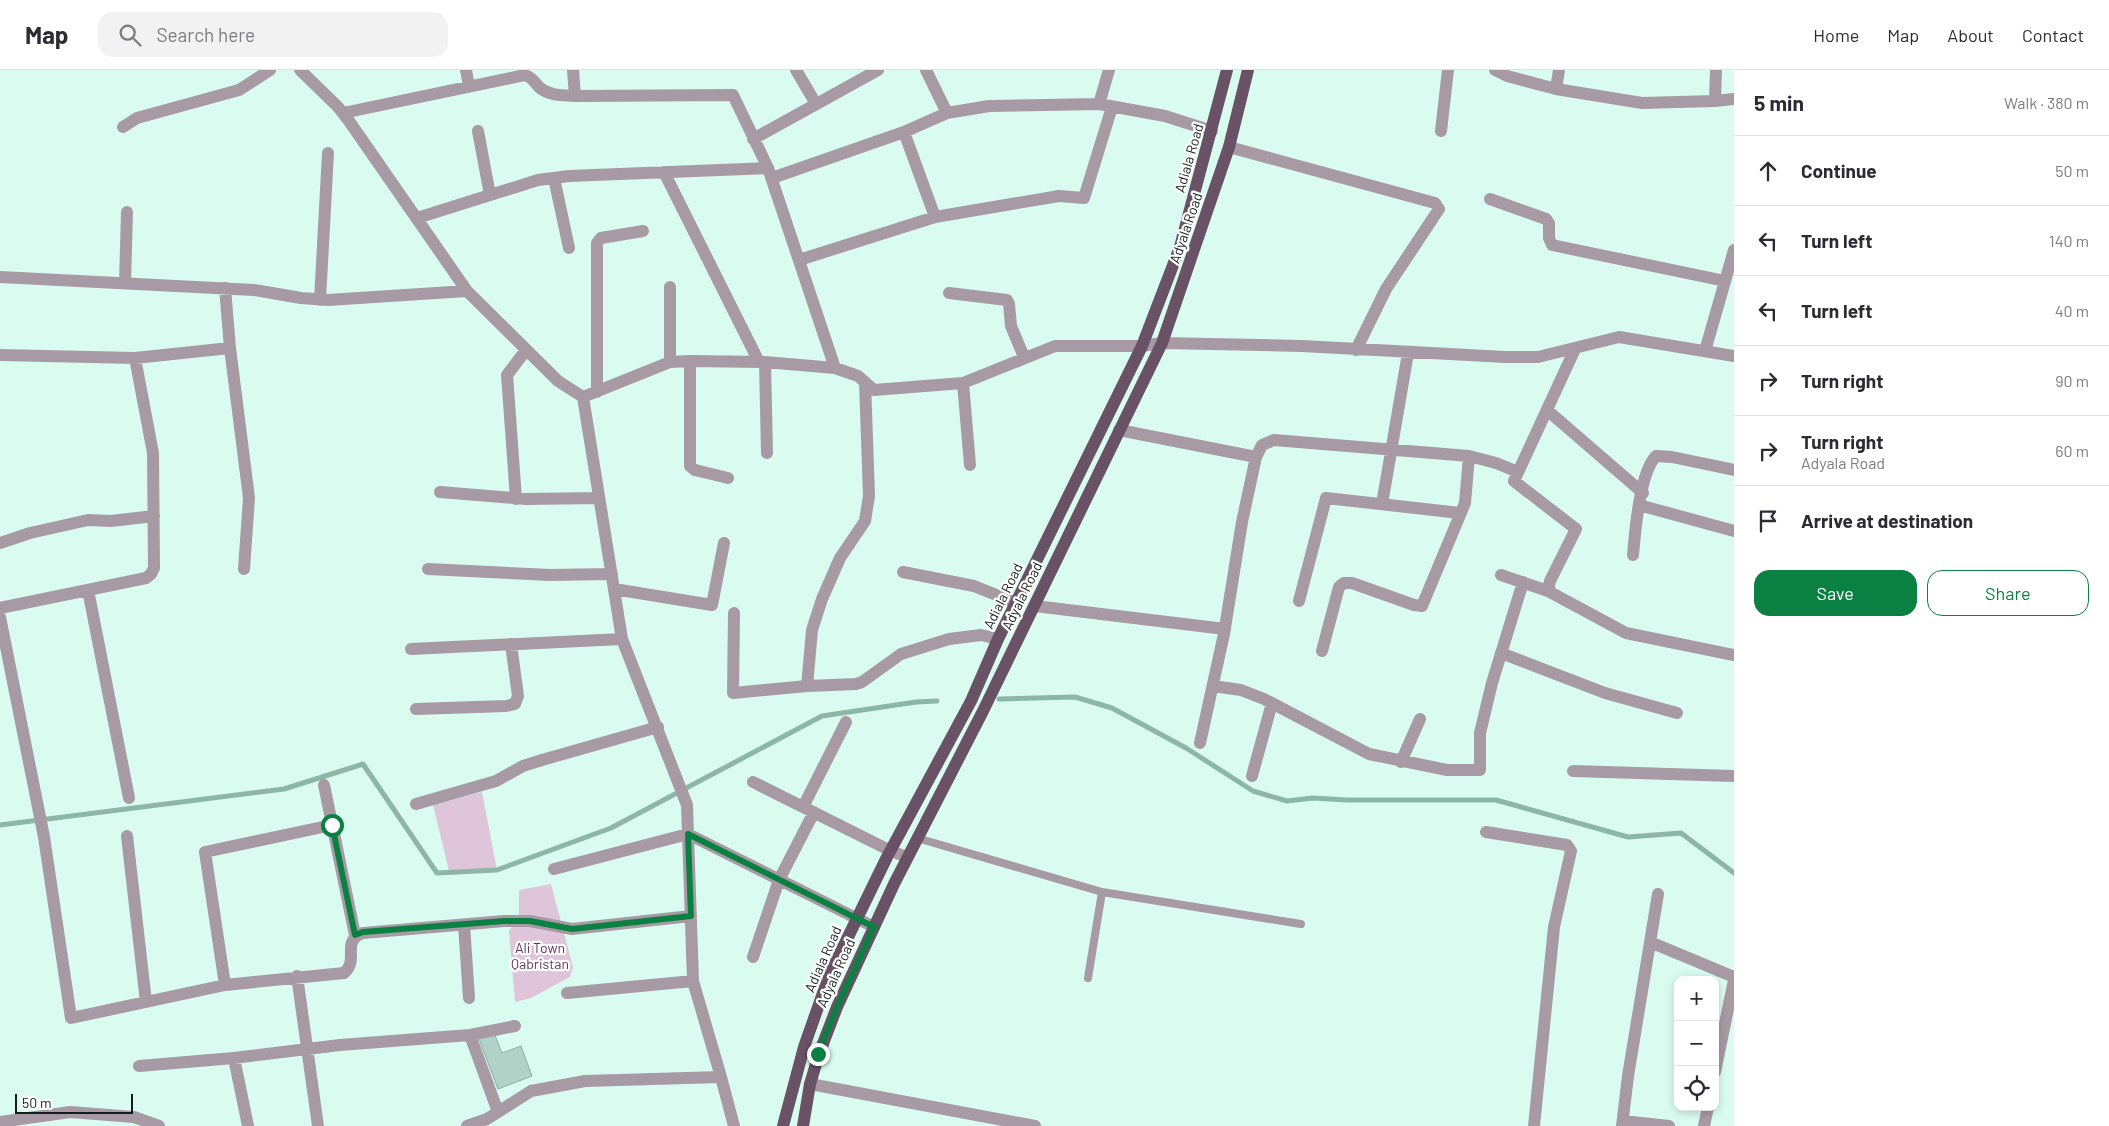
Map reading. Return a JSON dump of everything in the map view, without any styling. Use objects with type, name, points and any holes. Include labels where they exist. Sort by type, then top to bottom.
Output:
[{"type":"main road","name":"Adiala Road","points":[[784,1126],[804,1047],[829,976],[890,851],[971,701],[998,639],[1142,346],[1180,247],[1227,70]]},
{"type":"main road","name":"Adyala Road","points":[[803,1126],[810,1084],[818,1054],[837,1007],[907,857],[1035,606],[1162,344],[1229,147],[1248,70]]},
{"type":"street","points":[[122,127],[137,118],[239,90],[270,70]]},
{"type":"street","points":[[300,70],[343,113],[467,291],[558,381],[584,397],[622,639],[687,804],[693,981],[734,1126]]},
{"type":"street","points":[[466,70],[469,86]]},
{"type":"street","points":[[573,70],[575,96]]},
{"type":"street","points":[[796,70],[816,104]]},
{"type":"street","points":[[754,139],[878,70]]},
{"type":"street","points":[[926,70],[948,112]]},
{"type":"street","points":[[799,260],[935,217],[1059,196],[1084,198],[1106,106],[1109,70]]},
{"type":"street","points":[[1441,131],[1448,70]]},
{"type":"street","points":[[1495,70],[1507,76],[1556,89],[1642,103],[1734,99]]},
{"type":"street","points":[[1556,89],[1559,70]]},
{"type":"street","points":[[1715,101],[1716,70]]},
{"type":"street","points":[[343,113],[525,75],[530,77],[540,88],[552,94],[575,96],[733,95],[770,173],[835,368]]},
{"type":"street","points":[[416,218],[538,180],[664,172],[770,173],[904,132],[948,112],[989,106],[1106,106],[1165,116],[1212,131]]},
{"type":"street","points":[[478,131],[490,195]]},
{"type":"street","points":[[904,132],[935,217]]},
{"type":"street","points":[[1229,147],[1435,203],[1439,209],[1386,289],[1356,350]]},
{"type":"street","points":[[320,300],[328,154]]},
{"type":"street","points":[[664,172],[762,362],[767,453]]},
{"type":"street","points":[[554,178],[569,248]]},
{"type":"street","points":[[1490,198],[1546,219],[1549,223],[1548,238],[1552,245],[1725,281]]},
{"type":"street","points":[[125,283],[127,212]]},
{"type":"street","points":[[597,392],[597,243],[601,238],[643,231]]},
{"type":"street","points":[[1705,351],[1734,250]]},
{"type":"street","points":[[0,277],[254,290],[320,300],[467,291]]},
{"type":"street","points":[[670,287],[670,362]]},
{"type":"street","points":[[225,288],[230,348],[249,498],[244,570]]},
{"type":"street","points":[[949,293],[1007,300],[1011,326],[1024,357]]},
{"type":"street","points":[[584,397],[670,362],[690,361],[762,362],[835,368],[858,376],[874,390],[963,383],[1055,346],[1142,346],[1162,344],[1302,346],[1408,353],[1538,356],[1619,338],[1734,356]]},
{"type":"street","points":[[0,355],[135,358],[230,348]]},
{"type":"street","points":[[1548,591],[1550,581],[1576,529],[1514,481],[1575,349]]},
{"type":"street","points":[[516,498],[507,375],[526,350]]},
{"type":"street","points":[[1382,504],[1408,353]]},
{"type":"street","points":[[0,608],[146,578],[151,574],[154,568],[153,453],[135,358]]},
{"type":"street","points":[[690,361],[690,466],[695,470],[728,478]]},
{"type":"street","points":[[807,686],[812,630],[822,599],[840,558],[866,522],[869,496],[865,382]]},
{"type":"street","points":[[963,383],[970,466]]},
{"type":"street","points":[[1547,410],[1641,499],[1734,530]]},
{"type":"street","points":[[1119,430],[1256,457]]},
{"type":"street","points":[[1200,743],[1225,629],[1242,522],[1256,457],[1262,445],[1274,440],[1469,456],[1496,463],[1518,472]]},
{"type":"street","points":[[1322,650],[1339,587],[1344,583],[1352,583],[1414,605],[1422,606],[1464,503],[1469,456]]},
{"type":"street","points":[[1632,555],[1641,499],[1651,462],[1656,456],[1672,457],[1734,470]]},
{"type":"street","points":[[440,492],[516,498],[599,498]]},
{"type":"street","points":[[1299,601],[1326,498],[1460,513]]},
{"type":"street","points":[[0,543],[30,533],[88,520],[111,521],[154,516]]},
{"type":"street","points":[[614,589],[712,605],[724,543]]},
{"type":"street","points":[[428,570],[550,576],[612,574]]},
{"type":"street","points":[[903,572],[974,586],[1016,603]]},
{"type":"street","points":[[1501,575],[1548,591],[1626,633],[1734,655]]},
{"type":"street","points":[[1213,686],[1241,690],[1272,703],[1369,754],[1447,770],[1480,770],[1480,733],[1501,653],[1523,582]]},
{"type":"street","points":[[88,590],[129,798]]},
{"type":"street","points":[[1035,606],[1225,629]]},
{"type":"street","points":[[734,614],[732,693],[807,686],[856,684],[862,682],[901,654],[949,639],[981,635],[998,639]]},
{"type":"street","points":[[0,617],[44,837],[71,1018],[225,985],[297,976],[344,973],[349,969],[352,960],[351,941],[355,935],[363,932],[530,921],[572,929],[691,916]]},
{"type":"street","points":[[411,649],[622,639]]},
{"type":"street","points":[[416,709],[506,706],[515,704],[518,696],[511,644]]},
{"type":"street","points":[[1501,653],[1605,693],[1677,713]]},
{"type":"street","points":[[1252,776],[1272,703]]},
{"type":"street","points":[[1401,762],[1420,719]]},
{"type":"street","points":[[753,957],[780,880],[846,722]]},
{"type":"street","points":[[416,804],[496,781],[523,766],[658,727]]},
{"type":"street","points":[[1572,771],[1734,776]]},
{"type":"street","points":[[753,782],[890,851],[907,857]]},
{"type":"street","points":[[324,785],[355,935]]},
{"type":"street","points":[[225,985],[205,852],[332,825]]},
{"type":"street","points":[[1486,832],[1567,846],[1571,852],[1554,927],[1534,1126]]},
{"type":"street","points":[[554,869],[688,834],[874,927]]},
{"type":"street","points":[[127,836],[146,1002]]},
{"type":"street","points":[[1658,894],[1622,1124],[1669,1126]]},
{"type":"street","points":[[464,925],[469,998]]},
{"type":"street","points":[[1650,942],[1734,979],[1716,1066]]},
{"type":"street","points":[[297,976],[318,1126]]},
{"type":"street","points":[[567,993],[693,981]]},
{"type":"street","points":[[139,1066],[234,1058],[306,1049],[470,1036],[514,1026]]},
{"type":"street","points":[[470,1036],[498,1112]]},
{"type":"street","points":[[234,1058],[248,1126]]},
{"type":"street","points":[[467,1126],[487,1119],[531,1091],[585,1081],[721,1077]]},
{"type":"street","points":[[810,1084],[1035,1126]]},
{"type":"street","points":[[1704,1126],[1707,1111]]},
{"type":"street","points":[[0,1122],[70,1112],[134,1117],[159,1126]]},
{"type":"lane","points":[[917,838],[1102,892],[1301,924]]},
{"type":"lane","points":[[1088,978],[1102,892]]},
{"type":"green space","points":[[482,792],[497,870],[450,875],[433,805]]},
{"type":"green space","name":"Ali Town Qabristan","points":[[551,884],[573,967],[570,977],[531,998],[515,1002],[509,931],[519,917],[519,890]]},
{"type":"building","points":[[494,1033],[502,1053],[521,1046],[532,1076],[498,1089],[479,1039]]},
{"type":"waterway","points":[[999,699],[1075,697],[1112,708],[1186,748],[1253,791],[1287,801],[1313,798],[1347,800],[1496,800],[1628,837],[1681,833],[1734,873]]},
{"type":"waterway","points":[[0,825],[284,789],[363,764],[437,873],[497,870],[611,828],[822,716],[916,702],[937,701]]},
{"type":"route","points":[[332,825],[355,935],[363,932],[504,921],[530,921],[546,926],[572,929],[691,916],[688,834],[874,927],[837,1007],[818,1054]]}]
